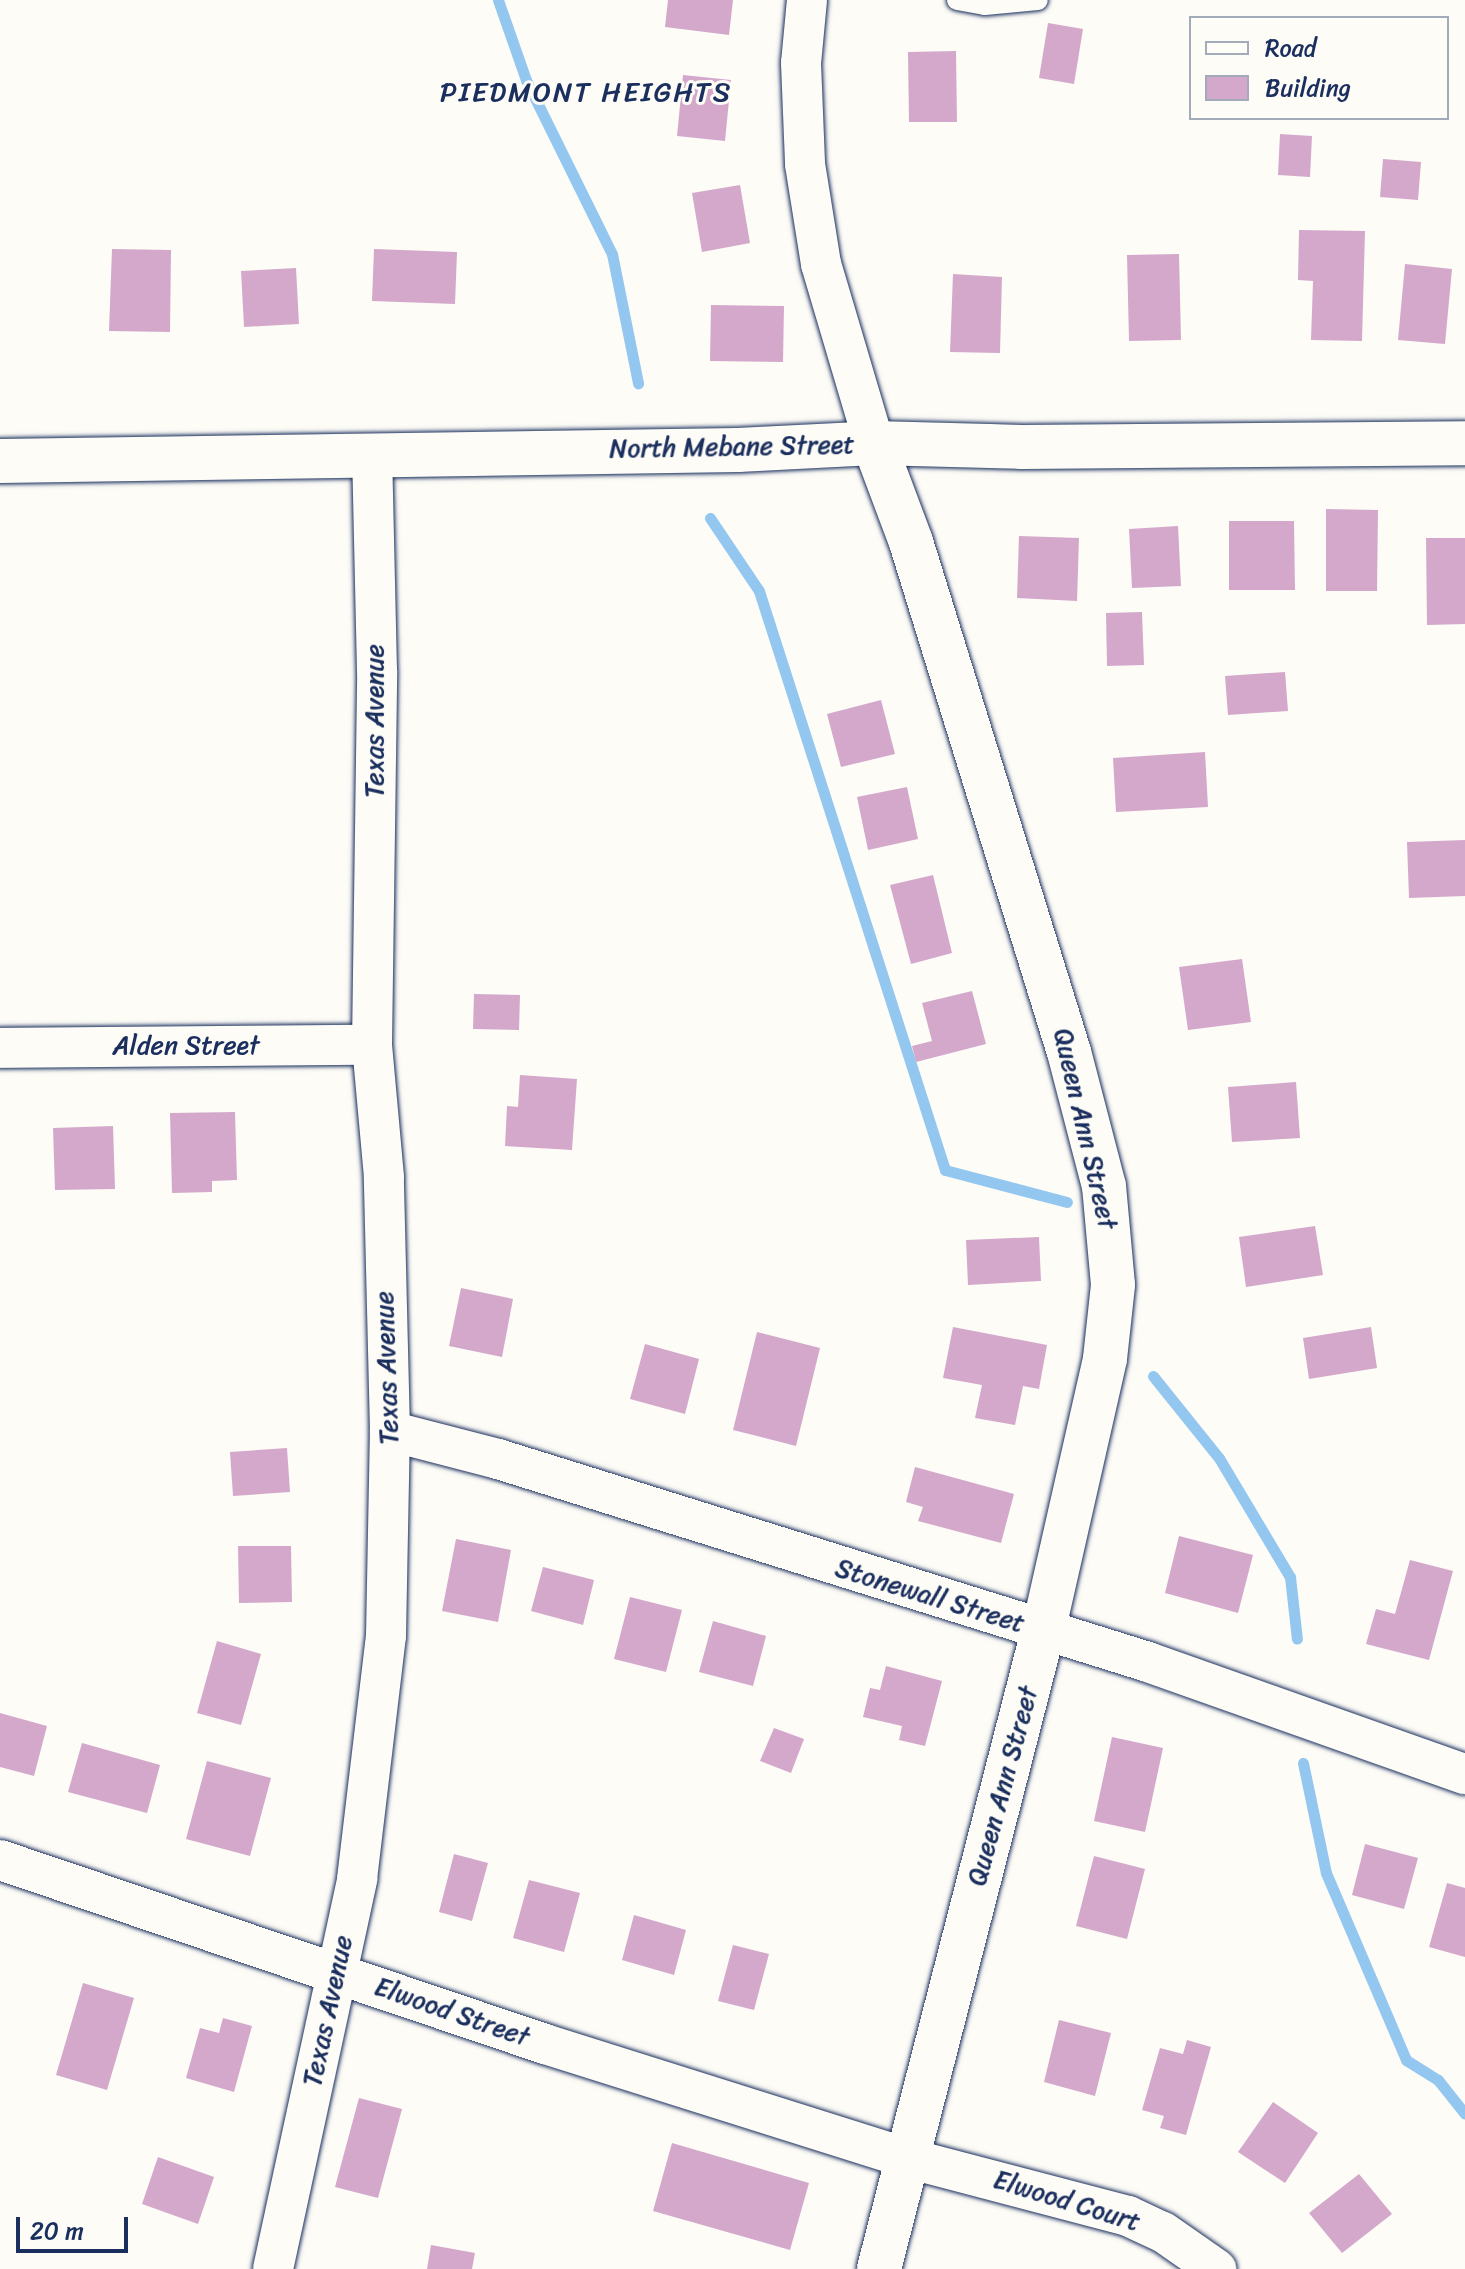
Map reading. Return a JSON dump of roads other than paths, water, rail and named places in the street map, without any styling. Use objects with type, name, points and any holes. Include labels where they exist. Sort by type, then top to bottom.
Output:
[{"type":"street","name":"Queen Ann Street","points":[[807,0],[801,63],[805,164],[821,264],[874,443],[911,542],[1069,1052],[1111,1235],[1113,1285],[1105,1359],[1043,1631],[879,2269]]},
{"type":"street","name":"North Mebane Street","points":[[0,461],[372,458],[874,443],[1052,447],[1465,443]]},
{"type":"street","name":"Texas Avenue","points":[[273,2269],[357,1879],[378,1734],[390,1431],[384,1177],[372,1045],[377,671],[372,458]]},
{"type":"street","name":"Alden Street","points":[[0,1048],[372,1045]]},
{"type":"street","name":"Stonewall Street","points":[[390,1431],[498,1459],[1043,1631],[1465,1774]]},
{"type":"street","name":"Elwood Street","points":[[0,1860],[336,1973],[907,2158]]},
{"type":"street","name":"Elwood Court","points":[[907,2158],[1128,2216],[1163,2232],[1216,2269]]},
{"type":"lane","points":[[957,0],[985,5],[1038,0]]},
{"type":"waterway","points":[[498,0],[526,80],[612,254],[638,383]]},
{"type":"waterway","points":[[710,518],[759,591],[945,1170],[1067,1202]]},
{"type":"waterway","points":[[1153,1376],[1219,1458],[1290,1577],[1297,1639]]},
{"type":"waterway","points":[[1303,1763],[1326,1873],[1406,2060],[1438,2080],[1465,2114]]},
{"type":"district","name":"PIEDMONT HEIGHTS","points":[[586,92]]}]
